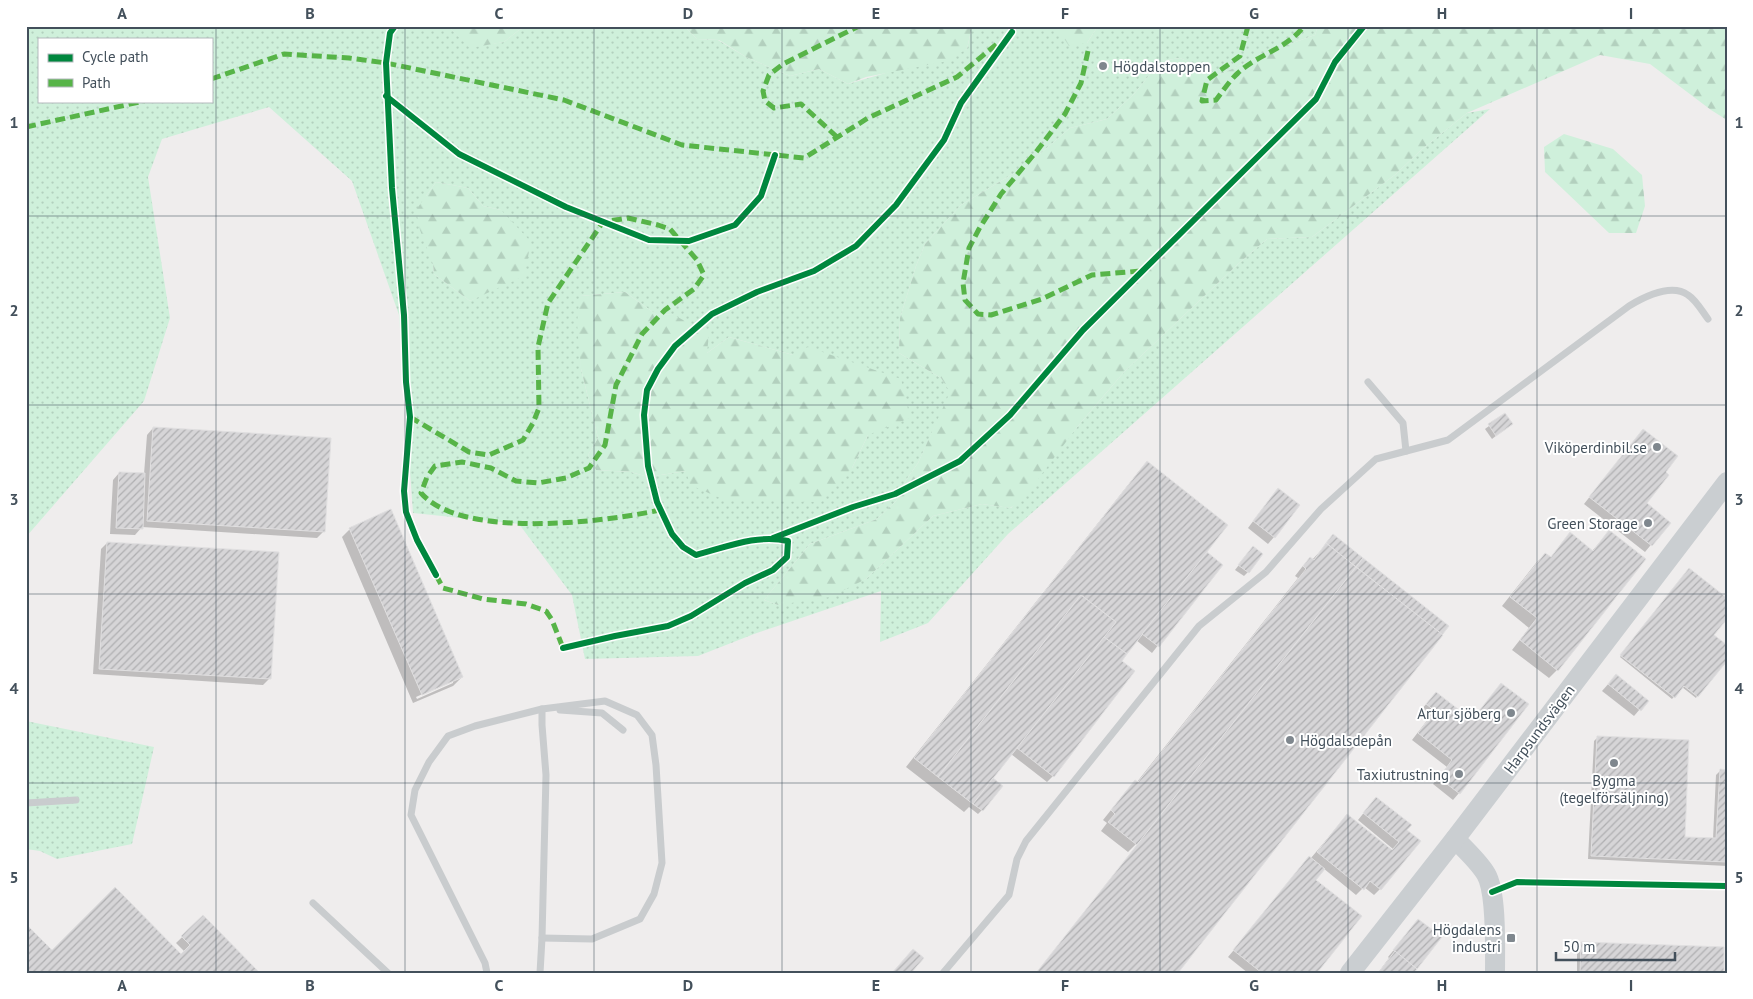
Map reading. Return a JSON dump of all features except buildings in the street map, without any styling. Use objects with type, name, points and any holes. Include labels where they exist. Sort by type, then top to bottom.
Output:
[{"type":"street","name":"Harpsundsvägen","points":[[1350,973],[1456,839],[1727,482]]},
{"type":"street","points":[[1456,839],[1486,874],[1492,892],[1495,928],[1495,973]]},
{"type":"lane","points":[[943,973],[1009,895],[1017,859],[1026,841],[1198,626],[1266,572],[1321,509],[1376,459],[1448,440],[1629,306],[1648,296],[1670,290],[1683,292],[1690,297],[1708,319]]},
{"type":"lane","points":[[1368,382],[1403,423],[1406,451]]},
{"type":"lane","points":[[487,973],[485,963],[412,815],[415,790],[429,762],[448,736],[475,726],[542,709],[605,701],[637,715],[652,735],[662,863],[654,894],[640,919],[592,939],[542,938]]},
{"type":"lane","points":[[542,709],[602,713],[623,730]]},
{"type":"lane","points":[[540,973],[546,775],[542,709]]},
{"type":"lane","points":[[26,803],[76,800]]},
{"type":"lane","points":[[313,903],[388,973]]},
{"type":"green space","points":[[26,26],[448,26],[470,47],[504,42],[519,30],[533,26],[684,26],[697,39],[718,40],[746,57],[790,76],[819,69],[848,84],[967,49],[972,26],[1056,26],[1056,28],[1087,43],[1098,26],[1318,26],[1315,35],[1273,50],[1219,75],[1180,58],[1161,61],[1134,94],[1107,119],[1070,128],[1026,166],[961,205],[925,244],[900,318],[899,353],[941,378],[951,392],[918,463],[906,480],[896,501],[877,519],[810,544],[764,600],[778,605],[866,579],[933,516],[982,504],[1011,508],[1124,372],[1267,239],[1312,237],[1396,174],[1421,150],[1467,113],[1490,109],[1008,534],[928,623],[880,642],[881,591],[754,634],[698,656],[585,659],[572,595],[519,524],[413,513],[399,315],[352,181],[269,107],[162,139],[148,177],[170,318],[144,401],[26,537]],"holes":[[[436,182],[468,188],[483,206],[501,210],[489,291],[470,301],[434,274],[426,196]],[[625,292],[657,315],[672,314],[707,353],[729,337],[793,355],[868,435],[852,468],[686,471],[648,477],[631,472],[596,470],[588,455],[598,438],[581,369],[580,296]]]},
{"type":"green space","points":[[448,26],[533,26],[519,30],[504,42],[470,48]]},
{"type":"green space","points":[[684,26],[972,26],[967,49],[943,62],[866,77],[848,84],[819,69],[790,76],[746,57],[719,40],[697,39]]},
{"type":"green space","points":[[1056,26],[1098,26],[1087,43],[1069,46]]},
{"type":"green space","points":[[1318,26],[1727,26],[1727,120],[1650,64],[1600,55],[1467,113],[1421,150],[1396,174],[1312,237],[1267,239],[1237,265],[1124,372],[1078,426],[1023,499],[1010,508],[982,504],[933,516],[866,579],[830,597],[778,605],[764,600],[810,544],[877,519],[896,501],[906,480],[918,463],[950,392],[941,378],[899,353],[900,318],[925,244],[961,205],[1026,166],[1070,128],[1107,119],[1134,94],[1161,61],[1180,58],[1219,75],[1273,50],[1315,35]]},
{"type":"green space","points":[[1564,134],[1613,149],[1642,175],[1645,206],[1636,233],[1609,233],[1545,172],[1544,147]]},
{"type":"green space","points":[[436,182],[468,188],[483,206],[501,210],[531,242],[524,276],[470,301],[434,274],[433,264],[420,230],[416,210]]},
{"type":"green space","points":[[625,292],[657,315],[672,314],[709,334],[707,353],[729,337],[793,355],[808,347],[901,379],[910,418],[868,435],[852,468],[821,502],[725,500],[690,485],[686,471],[648,477],[631,472],[596,470],[588,455],[598,438],[581,369],[577,323],[580,296]]},
{"type":"green space","points":[[26,721],[154,747],[132,844],[57,859],[40,851],[26,849]]},
{"type":"marked path","points":[[837,137],[801,104],[774,108],[765,101],[763,91],[769,75],[783,64],[859,26]]},
{"type":"marked path","points":[[1248,26],[1240,56],[1207,80],[1202,101],[1216,100],[1229,82],[1246,66],[1281,46],[1304,26]]},
{"type":"marked path","points":[[212,79],[284,54],[349,58],[386,63],[564,100],[682,145],[804,158],[868,118],[957,77],[998,43]]},
{"type":"marked path","points":[[1088,51],[1081,83],[1065,114],[1001,194],[969,248],[963,283],[965,300],[978,314],[991,315],[1042,299],[1092,275],[1141,271]]},
{"type":"marked path","points":[[26,127],[139,102]]},
{"type":"marked path","points":[[410,417],[469,452],[489,455],[523,440],[539,408],[538,347],[548,303],[603,222],[628,218],[670,229],[697,260],[704,275],[694,289],[665,310],[642,334],[616,385],[605,445],[589,468],[566,478],[538,483],[516,481],[491,468],[462,462],[435,466],[427,477],[421,493],[441,508],[468,517],[500,522],[535,524],[571,522],[636,515],[660,510]]},
{"type":"marked path","points":[[436,575],[443,588],[483,599],[526,604],[546,611],[552,620],[563,648]]},
{"type":"cycle path","points":[[395,26],[390,33],[386,63],[392,188],[404,315],[406,382],[410,417],[404,491],[406,512],[417,540],[436,575]]},
{"type":"cycle path","points":[[773,538],[853,507],[895,494],[960,461],[1010,415],[1083,330],[1316,99],[1335,62],[1364,26]]},
{"type":"cycle path","points":[[563,648],[668,626],[691,616],[745,583],[773,570],[787,557],[788,541],[776,539],[753,540],[696,555],[683,547],[672,534],[657,502],[648,466],[644,415],[647,390],[658,369],[675,346],[712,314],[757,292],[814,271],[856,246],[896,205],[944,140],[961,103],[1012,32]]},
{"type":"cycle path","points":[[386,96],[459,154],[566,207],[649,240],[689,241],[735,225],[761,196],[775,155]]},
{"type":"cycle path","points":[[1492,892],[1517,882],[1727,886]]},
{"type":"place","name":"Högdalstoppen","points":[[1103,66]]},
{"type":"place","name":"Viköperdinbil.se","points":[[1657,447]]},
{"type":"place","name":"Green Storage","points":[[1648,523]]},
{"type":"place","name":"Artur sjöberg","points":[[1511,713]]},
{"type":"place","name":"Högdalsdepån","points":[[1290,740]]},
{"type":"place","name":"Bygma (tegelförsäljning)","points":[[1614,763]]},
{"type":"place","name":"Taxiutrustning","points":[[1459,774]]},
{"type":"place","name":"Högdalens industri","points":[[1511,938]]}]
